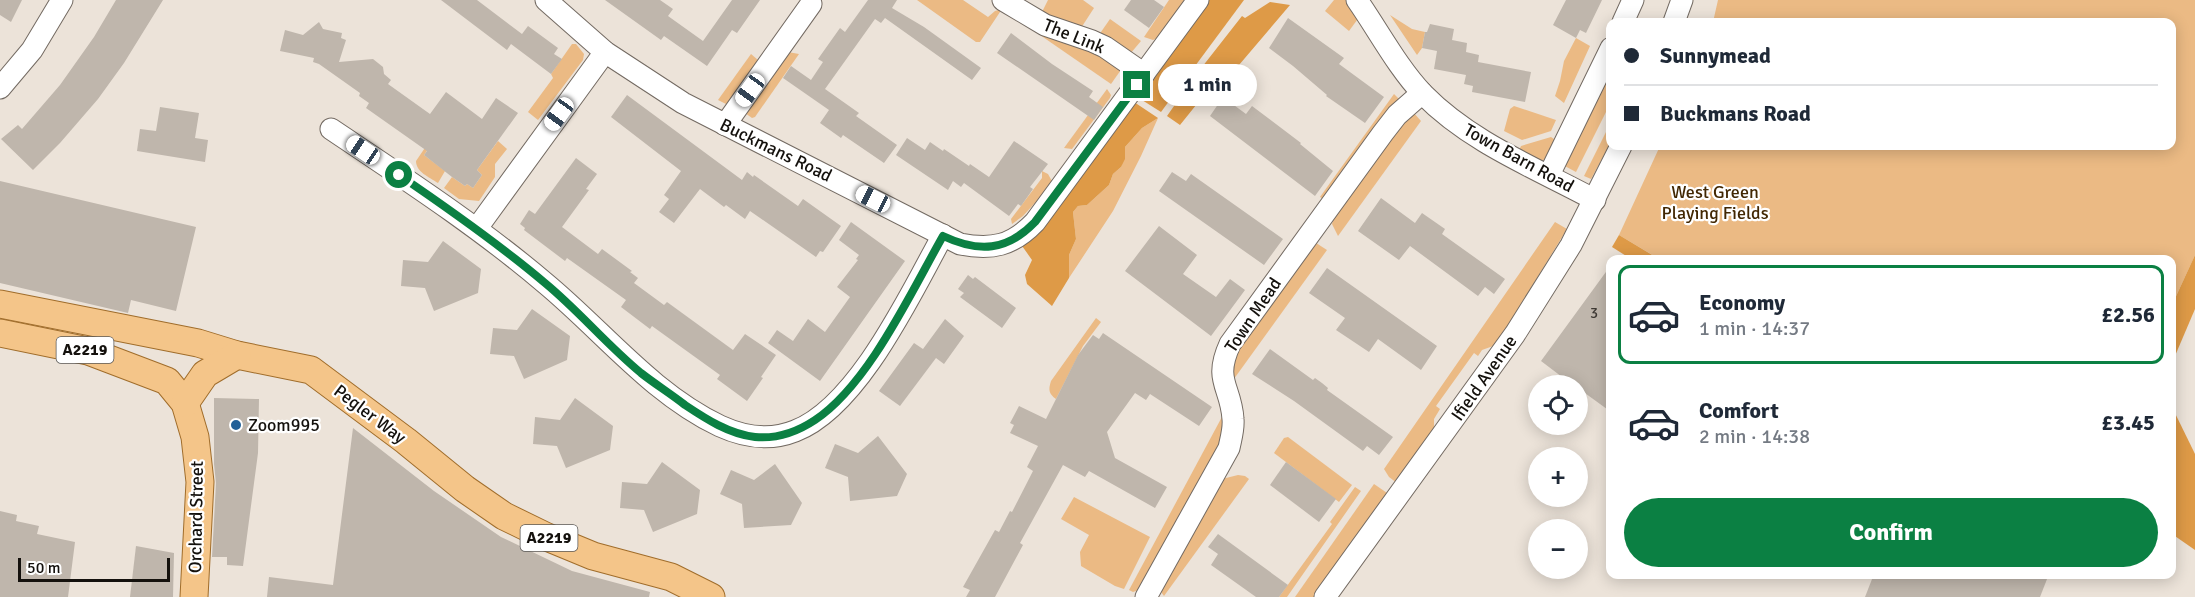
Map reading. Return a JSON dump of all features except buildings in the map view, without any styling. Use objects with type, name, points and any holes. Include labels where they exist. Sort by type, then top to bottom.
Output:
[{"type":"main road","name":"Pegler Way","points":[[0,304],[198,343],[237,355],[311,370],[406,441],[465,489],[504,516],[593,556],[671,577],[711,597]]},
{"type":"main road","name":"A2219","points":[[0,333],[88,351],[167,381],[184,403]]},
{"type":"main road","points":[[184,403],[205,374],[237,355]]},
{"type":"main road","name":"Orchard Street","points":[[184,403],[195,437],[200,482],[194,597]]},
{"type":"street","points":[[4,81],[32,50],[62,0]]},
{"type":"street","name":"Buckmans Road","points":[[546,0],[605,52],[683,103],[943,236],[960,244],[977,247],[994,246],[1012,241],[1023,235],[1035,222],[1198,0]]},
{"type":"street","name":"The Link","points":[[1003,0],[1045,26],[1098,44],[1144,74]]},
{"type":"street","name":"Town Barn Road","points":[[1357,0],[1422,93],[1458,124],[1479,139],[1595,200]]},
{"type":"street","points":[[1625,18],[1633,0]]},
{"type":"street","points":[[1675,18],[1682,0]]},
{"type":"street","points":[[725,125],[812,4]]},
{"type":"street","points":[[477,228],[605,52]]},
{"type":"street","points":[[1548,175],[1606,58]]},
{"type":"street","name":"Town Mead","points":[[1146,597],[1228,448],[1233,434],[1233,418],[1221,369],[1230,344],[1383,133],[1397,115],[1422,93]]},
{"type":"street","points":[[332,129],[477,228],[567,301],[640,372],[666,391],[720,426],[756,437],[775,437],[795,431],[814,421],[850,389],[897,318],[943,236]]},
{"type":"street","name":"Ifield Avenue","points":[[1325,597],[1515,334],[1549,282],[1595,200],[1619,150]]},
{"type":"green space","points":[[917,0],[963,0],[988,17],[1002,9],[980,42],[976,42]]},
{"type":"green space","points":[[1048,0],[1083,0],[1094,8],[1081,28],[1060,22],[1042,12]]},
{"type":"green space","points":[[1169,0],[1185,0],[1157,38],[1153,40],[1144,37]]},
{"type":"green space","points":[[1334,0],[1348,0],[1360,16],[1349,31],[1325,11]]},
{"type":"green space","name":"West Green Playing Fields","points":[[1718,0],[2195,0],[2195,255],[2176,296],[2176,255],[1653,255],[1619,235],[1658,150],[2176,150],[2176,18],[1714,18]]},
{"type":"green space","points":[[1390,15],[1412,29],[1425,32],[1422,48],[1417,55]]},
{"type":"green space","points":[[1110,19],[1141,41],[1130,54],[1101,36],[1101,32]]},
{"type":"green space","points":[[1041,31],[1081,44],[1123,67],[1111,84],[1040,35]]},
{"type":"green space","points":[[1576,38],[1590,46],[1564,103],[1555,96],[1564,61]]},
{"type":"green space","points":[[572,44],[576,44],[584,54],[583,60],[538,120],[528,112],[553,78],[551,74]]},
{"type":"green space","points":[[788,52],[799,54],[755,117],[752,118],[745,113]]},
{"type":"green space","points":[[751,54],[758,60],[728,105],[718,100]]},
{"type":"green space","points":[[1606,72],[1606,112],[1576,172],[1561,164]]},
{"type":"green space","points":[[1107,89],[1111,95],[1110,98],[1072,149],[1064,148]]},
{"type":"green space","points":[[1394,94],[1399,99],[1325,200],[1320,197]]},
{"type":"green space","points":[[1514,106],[1556,120],[1551,131],[1522,140],[1504,131],[1510,109]]},
{"type":"green space","points":[[1413,112],[1421,121],[1338,236],[1332,224],[1338,206]]},
{"type":"green space","points":[[1158,118],[1113,211],[1069,278],[1069,255],[1076,239],[1073,212],[1078,206],[1087,205],[1109,185],[1113,174],[1121,167],[1125,147],[1142,128]]},
{"type":"green space","points":[[1606,132],[1607,150],[1591,179],[1584,176]]},
{"type":"green space","points":[[435,133],[438,135],[424,155],[445,171],[438,183],[418,168],[416,161]]},
{"type":"green space","points":[[1551,137],[1557,141],[1546,159],[1540,161],[1518,153],[1521,146]]},
{"type":"green space","points":[[498,141],[507,149],[495,164],[495,177],[479,201],[459,199],[444,188],[452,177],[465,186],[467,184],[473,188],[482,175],[477,170]]},
{"type":"green space","points":[[1042,171],[1048,174],[1053,183],[1023,216],[1012,224],[1011,219],[1042,178]]},
{"type":"green space","points":[[1555,222],[1567,229],[1496,345],[1482,350],[1478,356],[1474,353],[1436,406],[1440,409],[1434,419],[1434,432],[1397,483],[1384,469]]},
{"type":"green space","points":[[1313,241],[1327,250],[1231,383],[1230,357]]},
{"type":"green space","points":[[1096,318],[1101,322],[1083,346],[1056,399],[1050,392],[1051,381]]},
{"type":"green space","points":[[1223,415],[1224,435],[1139,590],[1133,592],[1129,590]]},
{"type":"green space","points":[[1288,437],[1352,485],[1339,502],[1274,453],[1284,438]]},
{"type":"green space","points":[[1238,475],[1249,479],[1164,596],[1159,589],[1222,479]]},
{"type":"green space","points":[[1374,484],[1390,495],[1316,597],[1295,597]]},
{"type":"green space","points":[[1355,487],[1361,491],[1287,597],[1279,597],[1332,524],[1330,522]]},
{"type":"green space","points":[[1074,497],[1150,537],[1124,589],[1081,566],[1080,552],[1089,535],[1061,519]]},
{"type":"shaded area","points":[[1204,0],[1244,0],[1161,112],[1134,95]]},
{"type":"shaded area","points":[[1270,2],[1290,5],[1239,65],[1221,74],[1180,125],[1167,116],[1242,16],[1245,18]]},
{"type":"shaded area","points":[[1134,102],[1158,118],[1142,128],[1125,147],[1125,159],[1121,167],[1113,174],[1109,185],[1087,205],[1078,206],[1073,212],[1076,239],[1069,255],[1069,278],[1052,306],[1027,284],[1025,275],[1032,260],[1020,243]]},
{"type":"shaded area","points":[[1619,235],[1652,255],[1625,255],[1612,247]]},
{"type":"shaded area","points":[[2195,255],[2195,309],[2176,354],[2176,296]]},
{"type":"shaded area","points":[[2176,415],[2195,454],[2195,550],[2176,537]]},
{"type":"place","name":"Zoom995","points":[[236,425]]},
{"type":"route","points":[[399,175],[477,228],[526,267],[567,301],[640,372],[699,414],[737,433],[756,437],[775,437],[795,431],[814,421],[850,389],[897,318],[943,236],[960,244],[977,247],[994,246],[1023,235],[1137,85]]}]
